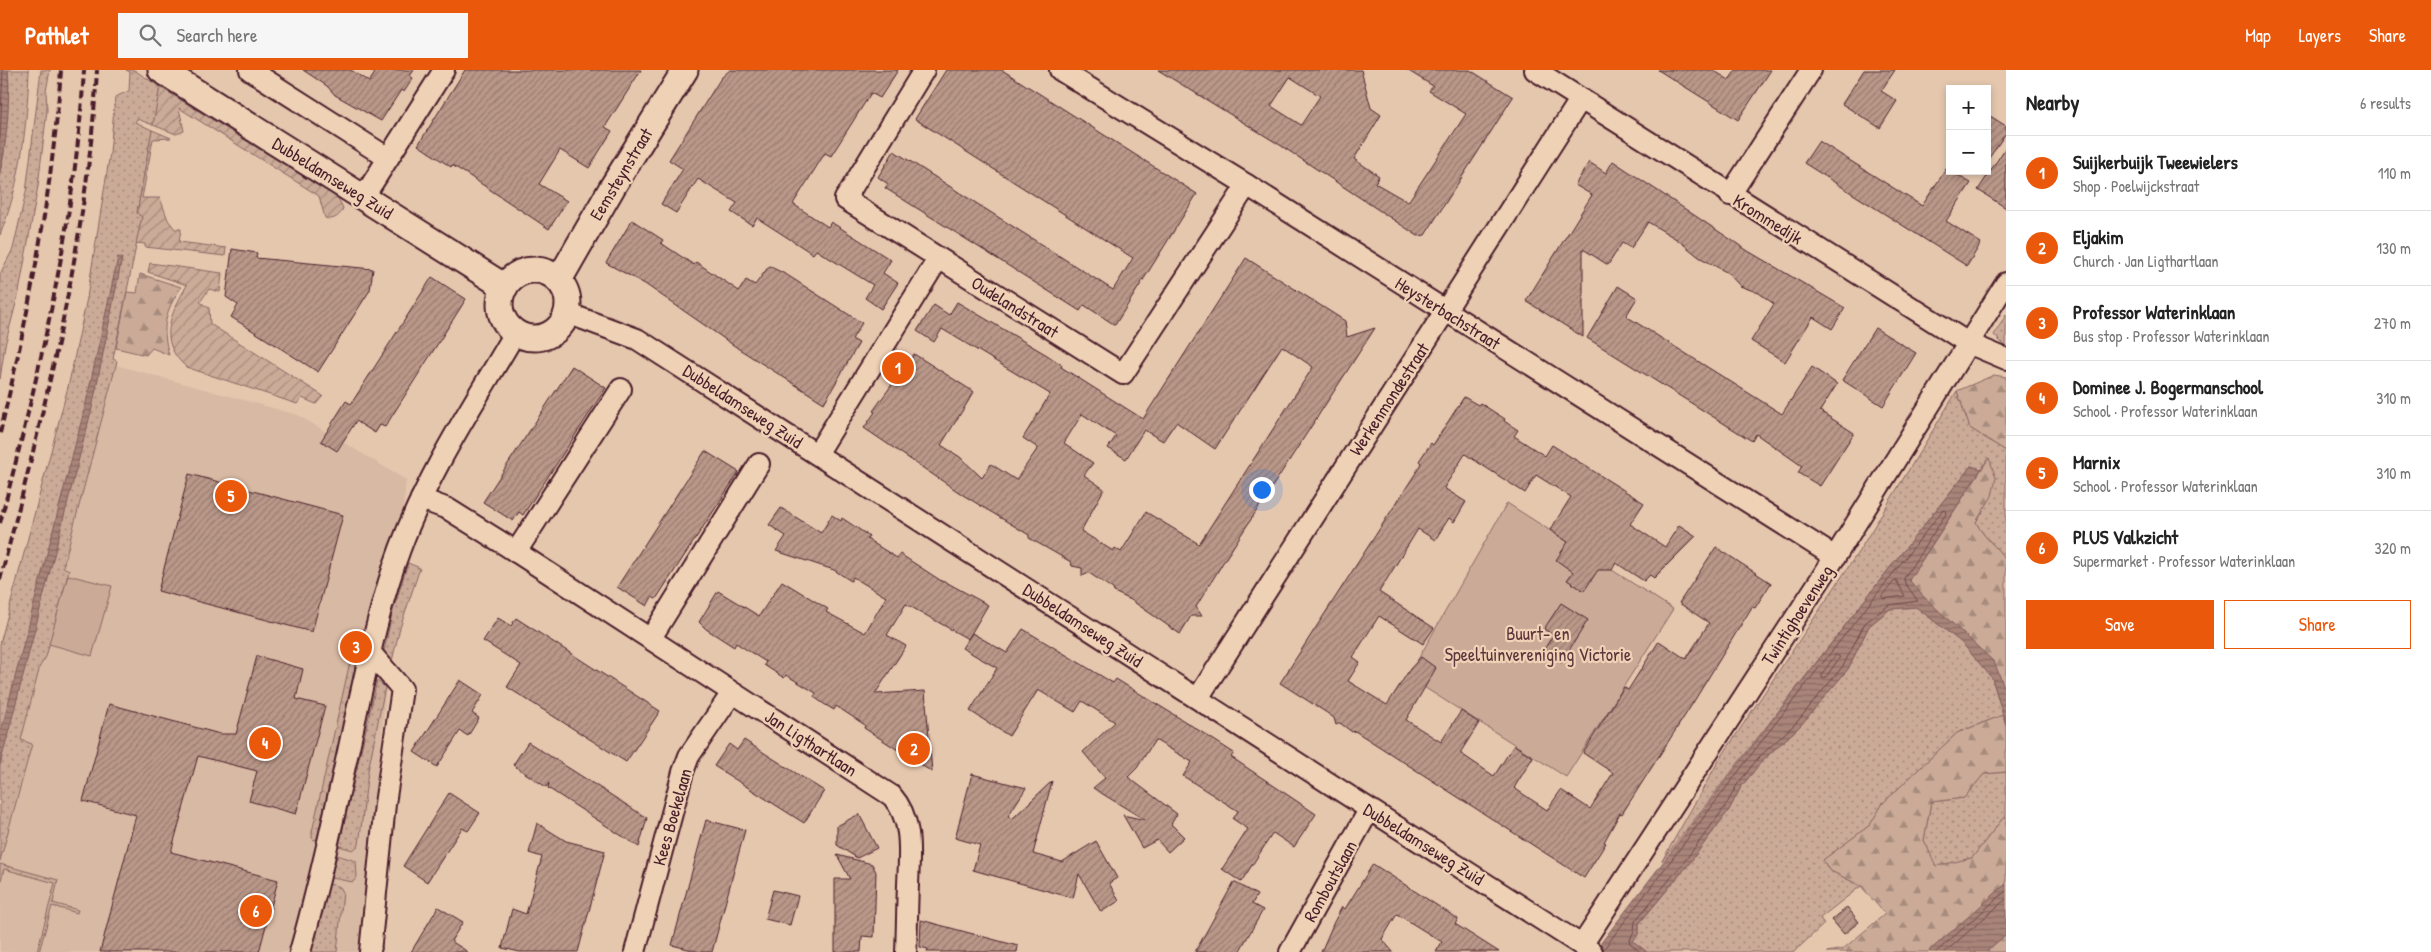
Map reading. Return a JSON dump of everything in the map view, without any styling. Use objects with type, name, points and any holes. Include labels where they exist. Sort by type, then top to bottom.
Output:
[{"type":"street","name":"Dubbeldamseweg Zuid","points":[[160,70],[504,287]]},
{"type":"street","points":[[250,70],[388,158]]},
{"type":"street","points":[[364,198],[444,70]]},
{"type":"street","name":"Eemsteynstraat","points":[[559,280],[613,186],[685,70]]},
{"type":"street","name":"Oudelandstraat","points":[[924,70],[845,199],[1123,374],[1247,185]]},
{"type":"street","name":"Heysterbachstraat","points":[[1060,70],[1247,185],[1835,557]]},
{"type":"street","points":[[1730,195],[1811,70]]},
{"type":"street","name":"Krommedijk","points":[[1547,73],[1580,100],[1730,195],[1968,343],[2006,359]]},
{"type":"street","name":"Werkenmondestraat","points":[[1198,698],[1580,100]]},
{"type":"street","points":[[817,454],[938,259]]},
{"type":"street","points":[[529,270],[545,272],[559,280],[568,296],[567,313],[559,327],[546,336],[530,338],[515,333],[506,324],[501,313],[500,300],[504,287],[514,276],[529,270]]},
{"type":"street","name":"Twintighoevenweg","points":[[1588,949],[2006,283]]},
{"type":"street","name":"Dubbeldamseweg Zuid","points":[[567,313],[637,339],[1588,949]]},
{"type":"street","points":[[300,952],[385,594],[421,498],[453,438],[515,333]]},
{"type":"street","points":[[516,552],[621,389]]},
{"type":"street","points":[[651,638],[759,464]]},
{"type":"street","name":"Jan Ligthartlaan","points":[[421,498],[448,509],[516,552],[892,796],[900,805],[908,832],[906,952]]},
{"type":"street","points":[[370,652],[402,689],[385,804],[370,952]]},
{"type":"street","name":"Kees Boekelaan","points":[[635,952],[683,772],[690,756],[732,693]]},
{"type":"street","name":"Romboutslaan","points":[[1290,952],[1369,810]]},
{"type":"shaded area","points":[[116,365],[298,415],[406,480],[361,952],[0,952],[0,831],[17,740],[33,671],[46,656],[69,570],[63,567]]},
{"type":"green space","points":[[8,70],[29,70],[22,154],[13,195],[0,235],[0,172],[4,155],[9,85]]},
{"type":"green space","points":[[41,70],[50,70],[46,91],[47,110],[38,186],[19,292],[5,345],[0,379],[0,274],[13,249],[26,192]]},
{"type":"green space","points":[[126,70],[134,70],[160,87],[153,125],[137,119],[135,122],[152,130],[137,213],[142,217],[113,359],[117,361],[63,567],[69,570],[46,657],[40,666],[21,740],[32,744],[0,861],[0,644],[69,383],[87,298],[110,153],[115,97],[129,91],[130,72]]},
{"type":"green space","points":[[160,87],[338,198],[343,208],[340,213],[334,218],[325,218],[319,196],[179,108],[184,131],[176,134],[153,125]]},
{"type":"green space","points":[[152,130],[171,138],[153,139],[142,198],[160,198],[168,220],[175,229],[181,229],[179,242],[226,248],[225,256],[145,247],[145,244],[136,243],[142,217],[137,213]]},
{"type":"green space","points":[[150,263],[222,273],[220,292],[209,289],[200,302],[209,308],[210,324],[323,396],[316,404],[302,398],[297,404],[186,367],[171,347],[169,327],[176,306],[187,285],[148,272]]},
{"type":"green space","points":[[140,274],[181,287],[171,304],[166,320],[165,336],[169,355],[152,348],[146,355],[116,348],[127,292],[137,293]]},
{"type":"green space","points":[[2006,315],[2006,347],[1994,335]]},
{"type":"green space","points":[[1994,375],[2006,377],[2006,451],[1970,428],[1957,391]]},
{"type":"green space","points":[[1957,391],[1970,428],[2006,451],[2006,561],[1982,533],[1976,522],[1991,496],[1989,458],[1981,469],[1971,466],[1662,861],[1718,762],[1859,551]]},
{"type":"green space","points":[[1989,458],[1996,478],[1992,496],[1976,522],[1982,533],[2006,561],[2006,692],[1994,662],[1922,596],[1909,580]]},
{"type":"green space","name":"Buurt- en Speeltuinvereniging Victorie","points":[[1507,503],[1673,609],[1566,777],[1408,677]]},
{"type":"green space","points":[[408,563],[420,568],[400,628],[391,665],[382,660],[392,614]]},
{"type":"green space","points":[[68,575],[112,586],[92,656],[49,644]]},
{"type":"green space","points":[[1916,607],[1962,643],[1992,678],[2003,715],[1957,733],[1883,803],[1870,825],[1823,860],[1829,870],[1861,886],[1820,918],[1824,924],[1794,952],[1647,952],[1633,941],[1639,933],[1639,924],[1688,865],[1729,810],[1741,787],[1762,761],[1800,726],[1848,669],[1869,626],[1890,609]]},
{"type":"green space","points":[[353,648],[359,650],[322,818],[317,839],[314,840],[312,832]]},
{"type":"green space","points":[[377,681],[385,687],[368,771],[359,845],[353,850],[339,846]]},
{"type":"green space","points":[[2003,715],[2006,725],[2006,772],[1984,774],[1964,798],[1931,802],[1924,840],[1936,866],[1972,858],[2003,818],[2006,817],[2006,884],[1928,952],[1827,952],[1843,949],[1885,914],[1861,886],[1829,870],[1823,860],[1870,825],[1883,803],[1957,733]]},
{"type":"green space","points":[[2006,772],[2006,817],[2003,818],[1972,858],[1935,867],[1924,840],[1931,802],[1964,798],[1984,774]]},
{"type":"green space","points":[[337,855],[356,861],[357,877],[353,882],[331,878]]},
{"type":"green space","points":[[0,864],[58,880],[53,903],[78,910],[77,913],[52,906],[39,952],[37,952],[55,883],[4,869],[0,884]]},
{"type":"green space","points":[[329,884],[340,887],[343,892],[337,952],[311,952]]},
{"type":"green space","points":[[2006,934],[2006,952],[1986,952]]},
{"type":"water","points":[[0,70],[8,70],[9,95],[6,134],[0,172]]},
{"type":"water","points":[[118,257],[122,258],[93,404],[0,765],[0,735],[86,403]]},
{"type":"water","points":[[1971,466],[1981,469],[1909,580],[1923,596],[1994,662],[2006,692],[2006,725],[1992,678],[1962,643],[1916,607],[1890,609],[1869,626],[1848,669],[1800,726],[1762,761],[1741,787],[1729,810],[1688,865],[1639,923],[1639,933],[1633,941],[1647,952],[1594,952],[1881,579]]},
{"type":"water","points":[[2006,884],[2006,934],[1986,952],[1928,952]]},
{"type":"building","points":[[303,70],[351,70],[369,82],[375,73],[370,70],[414,70],[410,76],[413,78],[404,92],[401,90],[381,121],[335,95],[327,86]]},
{"type":"building","points":[[465,70],[641,70],[605,127],[612,131],[589,168],[560,150],[539,184],[567,201],[549,229],[468,175],[452,165],[451,167],[418,145]]},
{"type":"building","points":[[730,70],[898,70],[880,98],[871,93],[831,156],[825,153],[793,204],[828,227],[831,222],[891,260],[883,273],[898,283],[881,309],[865,298],[873,285],[816,250],[813,254],[757,218],[752,225],[731,212],[737,203],[698,179],[676,213],[661,204],[683,169],[669,160],[721,78]]},
{"type":"building","points":[[946,70],[1002,70],[1197,194],[1115,325],[1084,305],[1080,311],[885,188],[888,184],[878,177],[894,151],[1113,290],[1133,258],[915,119]]},
{"type":"building","points":[[1158,70],[1361,70],[1371,108],[1381,115],[1354,159],[1379,176],[1375,183],[1408,202],[1466,114],[1429,91],[1433,86],[1407,70],[1470,70],[1513,97],[1425,235],[1418,236],[1280,145]],"holes":[[[1290,77],[1320,96],[1301,125],[1271,106]]]},
{"type":"building","points":[[1658,70],[1713,70],[1729,80],[1736,70],[1771,70],[1738,120]]},
{"type":"building","points":[[1864,70],[1895,70],[1881,91],[1897,101],[1880,128],[1842,104]]},
{"type":"building","points":[[1991,117],[2006,126],[2006,133],[1991,155]]},
{"type":"building","points":[[1819,141],[1922,206],[1946,169],[1946,175],[1957,175],[1971,183],[1946,221],[1981,243],[1967,266],[1804,163]]},
{"type":"building","points":[[2006,147],[2006,208],[1978,190],[1988,175],[1991,175],[1991,170]]},
{"type":"building","points":[[1613,161],[1748,251],[1845,308],[1832,329],[1813,317],[1785,362],[1751,341],[1774,304],[1759,293],[1740,286],[1728,273],[1699,257],[1678,240],[1648,222],[1631,248],[1622,243],[1608,265],[1583,249],[1583,337],[1526,301],[1592,195],[1575,185],[1589,162],[1606,173]]},
{"type":"building","points":[[632,220],[663,240],[661,243],[694,265],[696,262],[739,291],[746,280],[755,285],[769,266],[787,275],[862,323],[852,339],[859,343],[824,403],[739,349],[645,284],[606,263]]},
{"type":"building","points":[[232,249],[257,253],[256,258],[373,269],[370,290],[318,372],[231,317],[238,305],[226,297]]},
{"type":"building","points":[[1246,258],[1345,321],[1347,337],[1375,328],[1196,607],[1202,616],[1191,616],[1180,634],[1131,600],[1114,592],[1113,589],[1089,573],[1082,576],[1082,568],[1072,566],[1071,562],[1029,538],[1029,535],[963,495],[864,428],[875,412],[873,411],[914,354],[974,392],[941,445],[960,457],[982,478],[991,464],[1016,480],[1038,448],[1023,438],[1050,394],[942,329],[934,342],[917,331],[934,305],[949,315],[957,302],[1047,355],[1062,365],[1061,367],[1143,419]],"holes":[[[1282,346],[1313,367],[1199,544],[1146,512],[1121,552],[1115,548],[1113,551],[1081,531],[1104,489],[1084,475],[1093,463],[1064,443],[1082,414],[1116,436],[1108,448],[1126,459],[1144,430],[1163,441],[1176,422],[1215,449]]]},
{"type":"building","points":[[432,277],[466,299],[385,427],[380,425],[375,433],[356,421],[337,451],[321,441],[346,401],[351,404]]},
{"type":"building","points":[[1618,286],[1637,298],[1626,316],[1782,414],[1812,367],[1837,384],[1820,411],[1854,433],[1820,486],[1798,473],[1802,466],[1756,434],[1752,441],[1587,338]]},
{"type":"building","points":[[1875,328],[1916,353],[1883,406],[1842,380]]},
{"type":"building","points":[[572,366],[606,388],[523,515],[519,512],[513,521],[483,502]]},
{"type":"building","points":[[1464,397],[1478,405],[1480,403],[1505,419],[1504,421],[1518,430],[1514,436],[1545,456],[1552,445],[1644,503],[1630,524],[1665,547],[1679,525],[1696,536],[1654,578],[1650,575],[1644,581],[1616,563],[1612,570],[1598,570],[1584,591],[1567,580],[1573,572],[1556,560],[1568,542],[1550,530],[1571,497],[1536,475],[1525,493],[1465,454],[1444,488],[1466,502],[1454,522],[1449,518],[1435,540],[1418,529],[1379,592],[1434,628],[1423,644],[1379,616],[1353,657],[1360,662],[1348,681],[1387,705],[1410,669],[1421,657],[1436,668],[1406,720],[1441,742],[1461,711],[1479,723],[1460,753],[1494,776],[1514,745],[1533,757],[1514,788],[1547,810],[1561,790],[1590,809],[1613,773],[1583,753],[1624,687],[1628,690],[1659,641],[1686,659],[1709,623],[1679,603],[1716,547],[1771,583],[1755,608],[1752,607],[1622,814],[1620,813],[1604,842],[1606,843],[1584,878],[1355,731],[1352,732],[1340,723],[1336,725],[1334,718],[1280,683],[1417,471],[1421,463],[1419,461],[1431,443],[1433,445]]},
{"type":"building","points":[[705,451],[739,472],[656,599],[652,597],[647,606],[617,587]]},
{"type":"building","points":[[189,474],[343,515],[312,632],[158,591]]},
{"type":"building","points":[[781,508],[821,533],[832,515],[841,521],[842,518],[869,536],[867,539],[897,558],[900,554],[943,582],[988,605],[968,639],[906,604],[887,635],[906,646],[875,694],[925,691],[932,772],[864,728],[865,725],[836,706],[834,710],[824,704],[814,697],[816,693],[786,675],[784,678],[764,665],[766,662],[736,643],[734,647],[706,629],[699,622],[718,591],[759,616],[782,581],[828,609],[826,612],[865,633],[886,597],[853,577],[851,581],[834,570],[776,551],[786,536],[769,525]]},
{"type":"building","points":[[1561,603],[1588,620],[1561,663],[1543,651],[1553,635],[1544,629]]},
{"type":"building","points":[[498,618],[511,626],[516,618],[660,711],[626,762],[507,687],[521,665],[483,641]]},
{"type":"building","points":[[1023,629],[1113,683],[1116,679],[1189,724],[1234,753],[1231,757],[1316,814],[1294,847],[1273,833],[1241,882],[1222,869],[1248,829],[1233,819],[1238,811],[1183,776],[1192,762],[1155,740],[1137,768],[1128,777],[1177,814],[1171,824],[1184,837],[1168,852],[1157,840],[1142,848],[1123,815],[1145,820],[1093,788],[1105,778],[1083,752],[1115,722],[1082,701],[1075,712],[1038,690],[1009,736],[970,711],[997,668],[962,648],[972,633],[1007,653]]},
{"type":"building","points":[[257,656],[303,669],[296,699],[325,706],[296,814],[249,801],[257,771],[198,756],[171,852],[278,880],[259,952],[100,952],[136,815],[83,801],[109,704],[220,734],[236,734]]},
{"type":"building","points":[[460,680],[483,695],[472,713],[479,718],[468,736],[460,731],[437,767],[414,752]]},
{"type":"building","points":[[744,740],[824,791],[804,823],[714,766],[729,744],[737,750]]},
{"type":"building","points":[[528,742],[647,818],[639,847],[548,788],[549,783],[546,787],[513,765]]},
{"type":"building","points":[[972,774],[1026,788],[1008,816],[1012,819],[1052,781],[1033,854],[1062,862],[1096,841],[1117,878],[1109,883],[1119,901],[1101,912],[1079,874],[1073,898],[973,870],[980,845],[955,838]]},
{"type":"building","points":[[449,793],[480,813],[468,831],[462,828],[427,882],[403,866]]},
{"type":"building","points":[[859,814],[877,848],[857,858],[837,845],[837,826]]},
{"type":"building","points":[[706,820],[745,830],[712,952],[700,952],[672,945]]},
{"type":"building","points":[[537,823],[566,841],[605,851],[578,952],[520,952],[502,948],[512,909],[526,914],[542,857],[529,853]]},
{"type":"building","points":[[837,855],[872,864],[876,872],[874,937],[862,936],[861,952],[835,952],[835,879],[850,879]]},
{"type":"building","points":[[1373,864],[1458,919],[1455,924],[1499,952],[1436,952],[1442,942],[1397,914],[1382,939],[1393,952],[1321,952],[1342,907],[1345,909]]},
{"type":"building","points":[[1234,882],[1257,895],[1252,904],[1263,910],[1239,952],[1195,952]]},
{"type":"building","points":[[773,890],[798,896],[790,925],[765,919]]},
{"type":"building","points":[[438,907],[463,922],[451,941],[468,952],[411,952]]},
{"type":"building","points":[[1847,907],[1859,922],[1844,934],[1832,920]]},
{"type":"building","points":[[921,920],[1018,946],[1017,952],[927,952],[928,949],[920,947]]},
{"type":"railway","points":[[0,433],[38,253],[52,162],[61,70]]},
{"type":"railway","points":[[0,523],[41,355],[64,242],[73,185],[84,70]]},
{"type":"railway","points":[[0,580],[47,391],[74,264],[92,135],[97,70]]},
{"type":"place","name":"Suijkerbuijk Tweewielers","points":[[898,368]]},
{"type":"place","name":"Marnix","points":[[231,496]]},
{"type":"place","name":"Professor Waterinklaan","points":[[356,647]]},
{"type":"place","name":"Dominee J. Bogermanschool","points":[[265,743]]},
{"type":"place","name":"Eljakim","points":[[914,749]]},
{"type":"place","name":"PLUS Valkzicht","points":[[256,911]]}]
